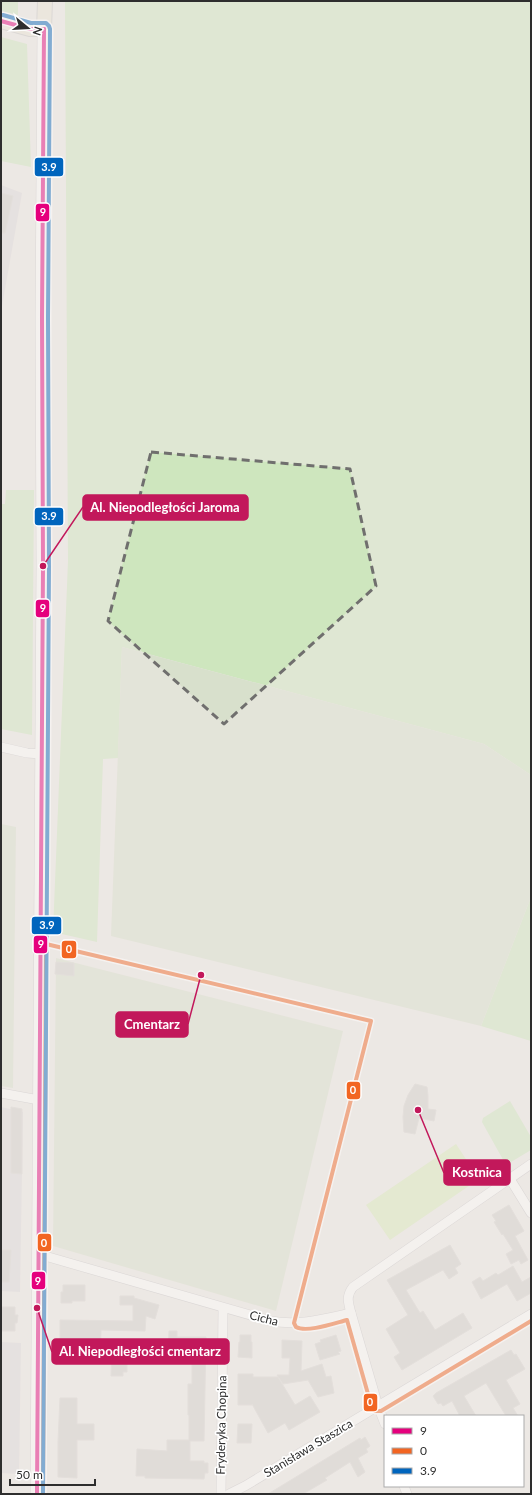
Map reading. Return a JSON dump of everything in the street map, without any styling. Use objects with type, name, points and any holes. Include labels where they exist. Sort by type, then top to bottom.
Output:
[{"type":"main road","points":[[37,1494],[43,566],[42,310],[45,1]]},
{"type":"main road","points":[[1,21],[30,29],[44,29]]},
{"type":"street","points":[[1,747],[27,753],[41,754]]},
{"type":"street","points":[[1,1093],[39,1100]]},
{"type":"street","points":[[384,1421],[378,1406],[347,1299],[348,1293],[353,1287],[531,1164]]},
{"type":"street","points":[[510,1179],[531,1213]]},
{"type":"street","name":"Cicha","points":[[38,1254],[223,1308],[284,1323],[314,1322],[351,1313]]},
{"type":"street","name":"Fryderyka Chopina","points":[[221,1494],[223,1308]]},
{"type":"street","name":"Stanisława Staszica","points":[[228,1494],[245,1486],[531,1314]]},
{"type":"highlighted area","points":[[151,452],[350,469],[376,586],[224,724],[108,621]]},
{"type":"shaded area","points":[[1,185],[22,193],[2,306],[1,305]]},
{"type":"shaded area","points":[[1,1107],[23,1112],[20,1292],[1,1291]]},
{"type":"shaded area","points":[[1,1342],[21,1343],[19,1474],[1,1473]]},
{"type":"green space","points":[[1,1],[18,1],[18,15],[1,11]]},
{"type":"green space","points":[[65,1],[531,1],[531,775],[484,744],[122,647],[118,758],[103,759],[97,942],[53,932],[68,561]]},
{"type":"green space","points":[[1,37],[27,44],[31,167],[1,161]]},
{"type":"green space","points":[[6,490],[34,490],[32,735],[1,729],[1,504],[5,504]]},
{"type":"green space","points":[[122,647],[484,744],[531,775],[531,897],[481,1026],[111,936]]},
{"type":"green space","points":[[1,824],[16,827],[13,1088],[1,1086]]},
{"type":"green space","points":[[531,897],[531,1041],[481,1026]]},
{"type":"green space","points":[[56,958],[343,1031],[276,1311],[53,1246]]},
{"type":"green space","points":[[510,1101],[531,1137],[531,1150],[506,1165],[482,1122],[483,1118]]},
{"type":"green space","points":[[456,1144],[479,1179],[390,1240],[366,1205]]},
{"type":"building","points":[[1,193],[13,196],[5,233],[1,233]]},
{"type":"building","points":[[56,962],[74,963],[74,976],[55,974]]},
{"type":"building","points":[[415,1084],[427,1087],[428,1109],[436,1110],[434,1121],[419,1118],[415,1134],[404,1132],[403,1117],[404,1106],[408,1095]]},
{"type":"building","points":[[11,1107],[22,1109],[22,1174],[11,1173]]},
{"type":"building","points":[[509,1205],[524,1231],[515,1236],[528,1260],[521,1264],[519,1260],[511,1264],[506,1254],[513,1250],[494,1222],[496,1221],[492,1215]]},
{"type":"building","points":[[450,1245],[461,1264],[455,1268],[458,1273],[449,1279],[443,1270],[406,1290],[420,1313],[423,1311],[435,1330],[463,1313],[472,1328],[402,1370],[394,1357],[400,1353],[386,1329],[408,1315],[387,1280]]},
{"type":"building","points":[[1,1250],[11,1250],[9,1282],[1,1282]]},
{"type":"building","points":[[513,1266],[522,1282],[531,1277],[531,1293],[517,1301],[507,1284],[481,1299],[472,1282],[480,1277],[483,1281],[496,1273],[498,1275]]},
{"type":"building","points":[[63,1285],[85,1285],[85,1301],[61,1303],[61,1292],[63,1292]]},
{"type":"building","points":[[120,1296],[134,1296],[134,1298],[159,1305],[155,1319],[146,1316],[145,1331],[101,1330],[100,1356],[87,1355],[87,1345],[67,1345],[67,1341],[60,1341],[60,1320],[133,1321],[133,1305],[120,1305]]},
{"type":"building","points":[[1,1307],[15,1307],[15,1315],[18,1315],[17,1323],[15,1323],[15,1331],[1,1331]]},
{"type":"building","points":[[169,1331],[177,1331],[177,1337],[206,1337],[204,1441],[190,1441],[190,1461],[204,1461],[204,1463],[208,1463],[208,1473],[205,1473],[204,1479],[145,1478],[145,1476],[136,1476],[137,1449],[167,1451],[167,1440],[189,1440],[188,1384],[192,1384],[192,1359],[168,1359]]},
{"type":"building","points":[[240,1335],[251,1335],[252,1358],[238,1357]]},
{"type":"building","points":[[336,1335],[341,1351],[338,1352],[340,1354],[320,1360],[315,1344],[321,1342],[320,1340]]},
{"type":"building","points":[[282,1340],[302,1341],[301,1371],[322,1364],[326,1377],[331,1376],[334,1393],[318,1397],[308,1380],[283,1384],[277,1375],[289,1375],[290,1358],[282,1358]]},
{"type":"building","points":[[112,1348],[127,1349],[127,1372],[123,1372],[123,1376],[111,1376]]},
{"type":"building","points":[[511,1350],[514,1355],[516,1354],[525,1369],[506,1380],[520,1404],[513,1408],[517,1415],[505,1415],[486,1383],[464,1396],[475,1415],[459,1415],[452,1401],[443,1406],[441,1403],[438,1404],[433,1396]]},
{"type":"building","points":[[238,1374],[253,1374],[253,1377],[278,1377],[295,1405],[310,1396],[320,1412],[289,1430],[285,1423],[268,1433],[252,1404],[238,1405]]},
{"type":"building","points":[[60,1398],[77,1398],[77,1424],[94,1424],[94,1440],[77,1440],[77,1478],[58,1477]]},
{"type":"building","points":[[238,1424],[252,1424],[251,1443],[237,1443]]},
{"type":"building","points":[[365,1437],[370,1446],[366,1449],[368,1452],[358,1458],[365,1472],[358,1477],[350,1462],[325,1478],[327,1480],[303,1494],[268,1494],[360,1438],[361,1440]]},
{"type":"transit line","name":"3.9","points":[[3,15],[31,23],[46,23],[50,29],[48,318],[49,566],[43,1494]]},
{"type":"transit line","name":"9","points":[[1,21],[30,29],[44,29]]},
{"type":"transit line","name":"9","points":[[37,1494],[43,566],[42,318],[44,29]]},
{"type":"transit line","name":"0","points":[[43,1494],[46,944],[371,1021],[294,1323],[296,1327],[307,1329],[347,1320],[372,1408],[375,1411],[381,1411],[531,1321]]},
{"type":"place","name":"Al. Niepodległości Jaroma","points":[[43,566]]},
{"type":"place","name":"Cmentarz","points":[[201,975]]},
{"type":"place","name":"Kostnica","points":[[418,1110]]},
{"type":"place","name":"Al. Niepodległości cmentarz","points":[[37,1308]]}]
